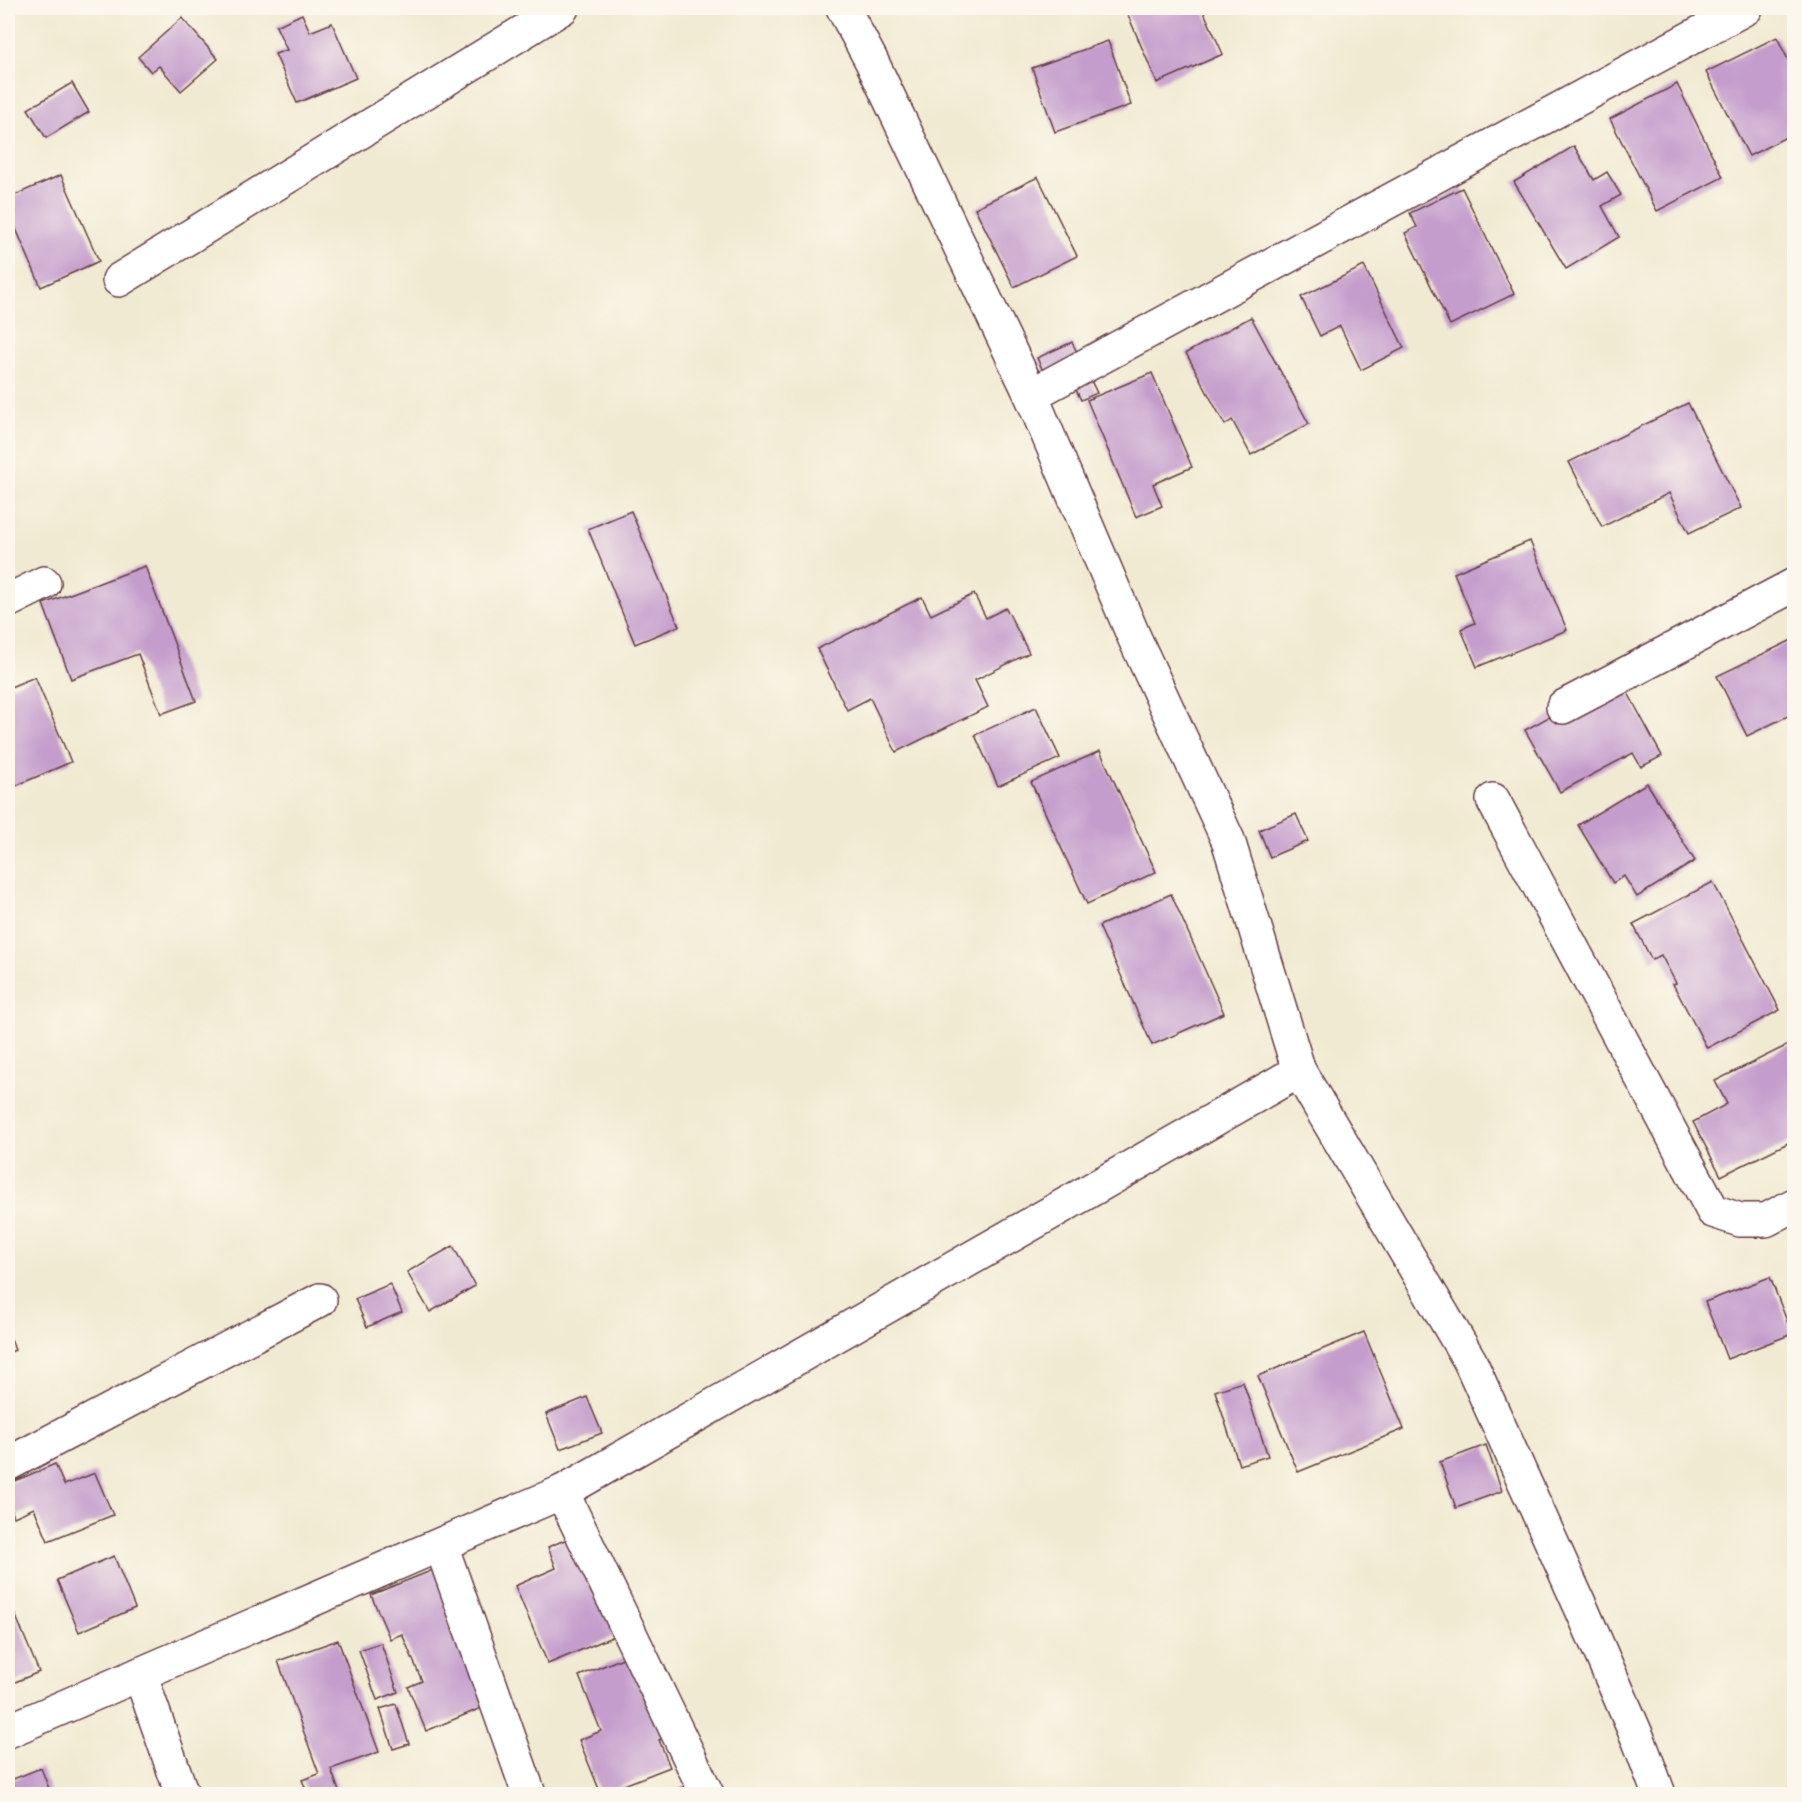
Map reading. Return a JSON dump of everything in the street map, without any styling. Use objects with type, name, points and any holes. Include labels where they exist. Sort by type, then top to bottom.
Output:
[{"type":"street","points":[[119,280],[562,8]]},
{"type":"street","points":[[843,8],[871,60],[1032,395],[1134,637],[1228,840],[1299,1071],[1470,1361],[1583,1612],[1639,1741],[1659,1794]]},
{"type":"street","points":[[1032,395],[1746,8]]},
{"type":"street","points":[[8,601],[44,582]]},
{"type":"street","points":[[1563,707],[1794,585]]},
{"type":"street","points":[[1493,800],[1713,1211],[1740,1220],[1766,1220],[1794,1205]]},
{"type":"street","points":[[8,1731],[562,1492],[1299,1071]]},
{"type":"street","points":[[8,1464],[320,1300]]},
{"type":"street","points":[[562,1492],[707,1794]]},
{"type":"street","points":[[441,1545],[530,1794]]},
{"type":"street","points":[[140,1674],[182,1794]]},
{"type":"building","points":[[1125,8],[1202,8],[1223,54],[1157,83]]},
{"type":"building","points":[[302,14],[310,32],[332,23],[356,78],[297,103],[275,54],[287,50],[276,26]]},
{"type":"building","points":[[182,18],[218,59],[181,91],[159,66],[151,72],[138,57]]},
{"type":"building","points":[[1777,37],[1794,72],[1794,133],[1749,156],[1706,72]]},
{"type":"building","points":[[1108,41],[1131,105],[1055,132],[1032,68]]},
{"type":"building","points":[[72,83],[89,112],[46,138],[28,109]]},
{"type":"building","points":[[1677,84],[1723,177],[1657,211],[1610,119]]},
{"type":"building","points":[[1574,146],[1594,180],[1607,172],[1621,195],[1602,206],[1619,237],[1566,269],[1514,182]]},
{"type":"building","points":[[61,175],[99,261],[41,287],[8,210],[8,198]]},
{"type":"building","points":[[1038,177],[1077,256],[1014,287],[975,208]]},
{"type":"building","points":[[1462,188],[1514,294],[1450,325],[1405,233],[1417,227],[1410,213]]},
{"type":"building","points":[[1364,266],[1404,348],[1361,370],[1340,326],[1320,336],[1301,297]]},
{"type":"building","points":[[1251,317],[1309,424],[1251,455],[1232,420],[1225,425],[1186,353]]},
{"type":"building","points":[[1072,342],[1097,393],[1081,400],[1064,365],[1045,375],[1037,358]]},
{"type":"building","points":[[1152,373],[1192,467],[1153,484],[1162,506],[1136,517],[1087,400]]},
{"type":"building","points":[[1688,403],[1741,508],[1689,533],[1669,493],[1602,527],[1569,462]]},
{"type":"building","points":[[631,511],[679,626],[635,644],[588,529]]},
{"type":"building","points":[[1530,541],[1567,630],[1477,667],[1461,629],[1475,623],[1454,573]]},
{"type":"building","points":[[145,566],[196,701],[161,714],[138,654],[71,679],[43,604]]},
{"type":"building","points":[[974,594],[986,618],[1006,608],[1029,653],[975,680],[988,707],[896,752],[870,698],[847,710],[817,649],[922,597],[931,615]]},
{"type":"building","points":[[1794,639],[1794,713],[1747,736],[1717,676]]},
{"type":"building","points":[[35,677],[71,762],[8,789],[8,688]]},
{"type":"building","points":[[1627,691],[1662,756],[1641,767],[1633,753],[1560,792],[1525,730],[1591,694]]},
{"type":"building","points":[[1036,707],[1060,758],[998,786],[975,735]]},
{"type":"building","points":[[1100,751],[1156,872],[1087,904],[1031,782]]},
{"type":"building","points":[[1647,783],[1695,861],[1637,897],[1624,876],[1613,883],[1578,825]]},
{"type":"building","points":[[1296,814],[1308,841],[1270,857],[1259,830]]},
{"type":"building","points":[[1713,882],[1780,1010],[1707,1048],[1673,984],[1676,983],[1661,955],[1652,960],[1633,924]]},
{"type":"building","points":[[1171,894],[1224,1013],[1152,1045],[1099,926]]},
{"type":"building","points":[[1794,1042],[1794,1140],[1721,1176],[1693,1122],[1727,1104],[1715,1081]]},
{"type":"building","points":[[453,1246],[475,1286],[430,1312],[407,1272]]},
{"type":"building","points":[[1770,1277],[1792,1334],[1727,1359],[1705,1302]]},
{"type":"building","points":[[390,1284],[402,1312],[367,1327],[355,1299]]},
{"type":"building","points":[[8,1331],[15,1350],[8,1353]]},
{"type":"building","points":[[1364,1332],[1404,1429],[1298,1472],[1258,1376]]},
{"type":"building","points":[[1243,1382],[1268,1456],[1239,1465],[1215,1391]]},
{"type":"building","points":[[587,1397],[602,1433],[560,1449],[546,1414]]},
{"type":"building","points":[[1486,1445],[1502,1491],[1456,1508],[1440,1462]]},
{"type":"building","points":[[55,1464],[64,1485],[95,1473],[113,1515],[48,1541],[34,1508],[14,1517],[8,1501],[8,1484]]},
{"type":"building","points":[[584,1532],[626,1631],[548,1664],[515,1586],[556,1568],[548,1547]]},
{"type":"building","points":[[114,1556],[135,1608],[79,1632],[57,1580]]},
{"type":"building","points":[[443,1566],[498,1701],[426,1731],[408,1687],[422,1681],[402,1634],[390,1639],[371,1595]]},
{"type":"building","points":[[8,1597],[39,1672],[8,1685]]},
{"type":"building","points":[[338,1640],[379,1752],[331,1769],[340,1794],[308,1794],[302,1780],[319,1774],[278,1661]]},
{"type":"building","points":[[381,1643],[398,1692],[377,1700],[359,1650]]},
{"type":"building","points":[[640,1651],[673,1734],[659,1740],[670,1767],[601,1794],[579,1740],[601,1731],[579,1676]]},
{"type":"building","points":[[396,1704],[409,1744],[393,1749],[380,1709]]},
{"type":"building","points":[[41,1768],[51,1794],[9,1794],[8,1781]]},
{"type":"building","points":[[697,1782],[702,1794],[664,1794]]}]
